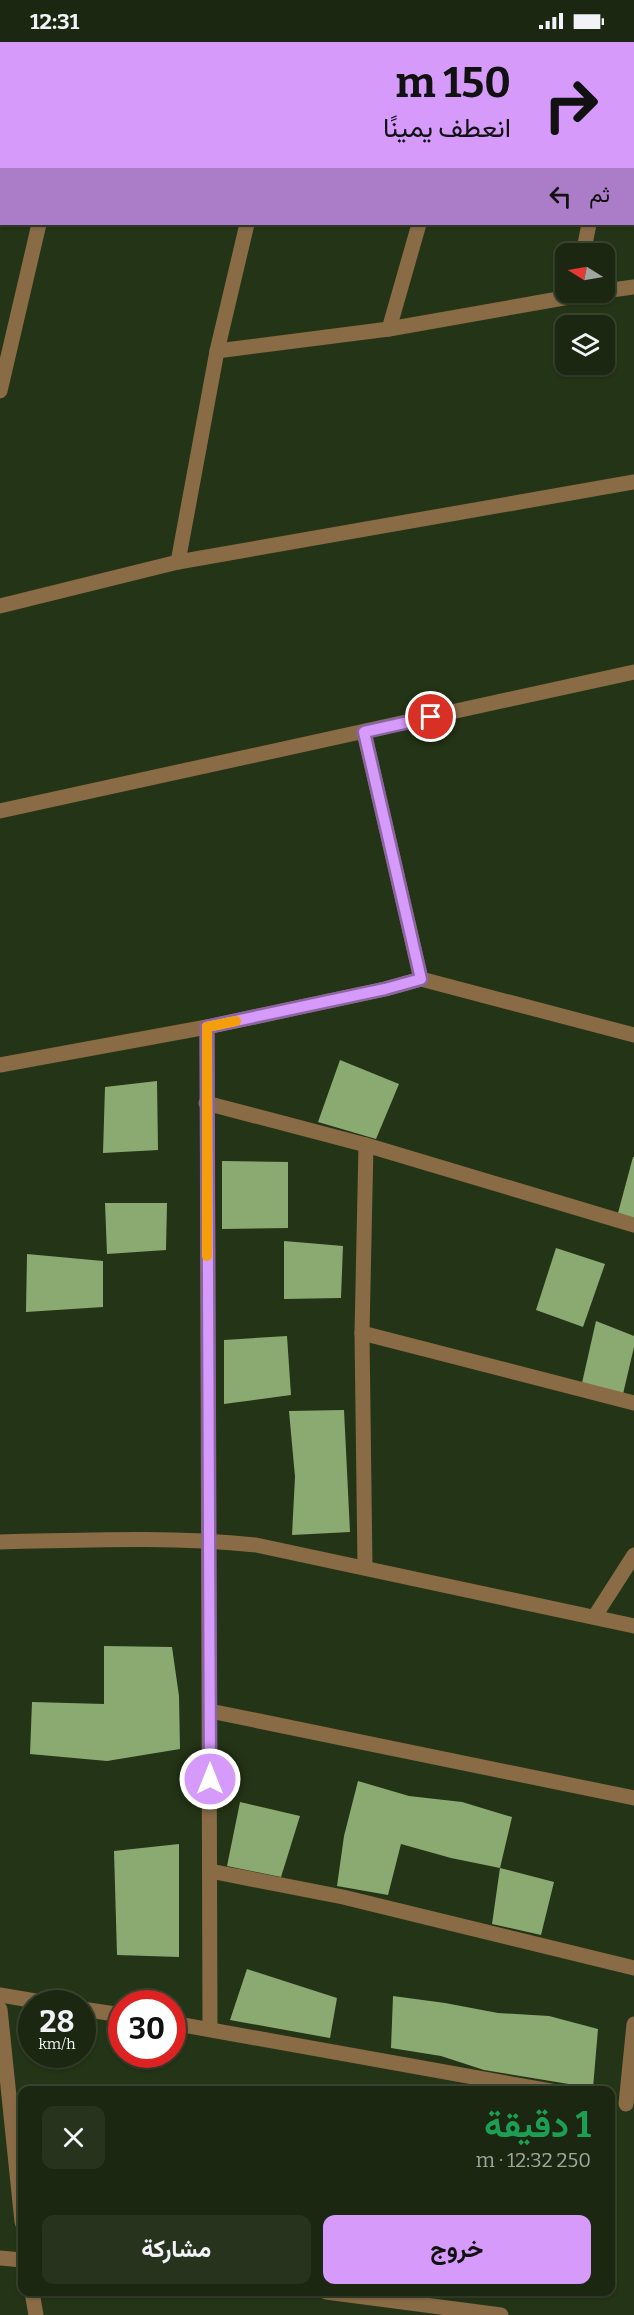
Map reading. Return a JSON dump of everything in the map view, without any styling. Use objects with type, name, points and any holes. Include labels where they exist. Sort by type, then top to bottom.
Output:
[{"type":"street","points":[[0,391],[39,225]]},
{"type":"street","points":[[178,562],[217,351],[247,225]]},
{"type":"street","points":[[389,329],[419,225]]},
{"type":"street","points":[[586,243],[590,225]]},
{"type":"street","points":[[615,290],[634,287]]},
{"type":"street","points":[[217,351],[389,329],[555,298]]},
{"type":"street","points":[[0,606],[178,562],[634,482]]},
{"type":"street","points":[[0,811],[634,672]]},
{"type":"street","points":[[364,732],[421,979]]},
{"type":"street","points":[[0,1065],[207,1027],[385,989],[421,979],[634,1035]]},
{"type":"street","points":[[207,1027],[210,2029]]},
{"type":"street","points":[[206,1103],[366,1145],[634,1225]]},
{"type":"street","points":[[365,1568],[362,1333],[366,1145]]},
{"type":"street","points":[[362,1333],[634,1403]]},
{"type":"street","points":[[0,1542],[152,1538],[210,1540],[256,1545],[634,1626]]},
{"type":"street","points":[[595,1616],[634,1555]]},
{"type":"street","points":[[210,1711],[634,1798]]},
{"type":"street","points":[[210,1871],[343,1897],[634,1968]]},
{"type":"street","points":[[0,1995],[18,1998]]},
{"type":"street","points":[[0,2009],[18,2183]]},
{"type":"street","points":[[623,2104],[634,2024]]},
{"type":"street","points":[[186,2025],[524,2086]]},
{"type":"street","points":[[0,2258],[18,2260]]},
{"type":"street","points":[[33,2296],[36,2315]]},
{"type":"street","points":[[356,2296],[501,2315]]},
{"type":"building","points":[[340,1060],[399,1084],[376,1139],[318,1122]]},
{"type":"building","points":[[157,1081],[158,1150],[103,1153],[105,1087]]},
{"type":"building","points":[[634,1157],[634,1218],[618,1213]]},
{"type":"building","points":[[222,1161],[288,1162],[288,1228],[222,1229]]},
{"type":"building","points":[[105,1203],[167,1203],[166,1250],[107,1254]]},
{"type":"building","points":[[284,1241],[343,1246],[341,1298],[284,1299]]},
{"type":"building","points":[[556,1248],[605,1264],[583,1327],[536,1310]]},
{"type":"building","points":[[27,1254],[103,1261],[103,1307],[26,1312]]},
{"type":"building","points":[[596,1321],[634,1336],[634,1347],[623,1394],[582,1383]]},
{"type":"building","points":[[287,1336],[291,1395],[224,1404],[224,1340]]},
{"type":"building","points":[[344,1410],[350,1532],[292,1535],[295,1477],[289,1411]]},
{"type":"building","points":[[104,1646],[172,1647],[179,1696],[180,1749],[107,1761],[30,1754],[32,1702],[104,1704]]},
{"type":"building","points":[[358,1781],[409,1796],[462,1802],[512,1817],[500,1868],[451,1858],[401,1844],[388,1895],[337,1886],[344,1836]]},
{"type":"building","points":[[240,1802],[300,1816],[281,1877],[227,1866]]},
{"type":"building","points":[[179,1844],[179,1957],[117,1955],[114,1851]]},
{"type":"building","points":[[500,1868],[554,1882],[541,1935],[492,1924]]},
{"type":"building","points":[[247,1969],[337,1998],[330,2038],[230,2020]]},
{"type":"building","points":[[393,1996],[498,2013],[549,2016],[598,2029],[593,2086],[484,2070],[441,2056],[391,2048]]},
{"type":"slow traffic","points":[[207,1256],[207,1027],[236,1021]]},
{"type":"route","points":[[210,1779],[207,1027],[385,989],[421,979],[364,732],[431,717]]}]
